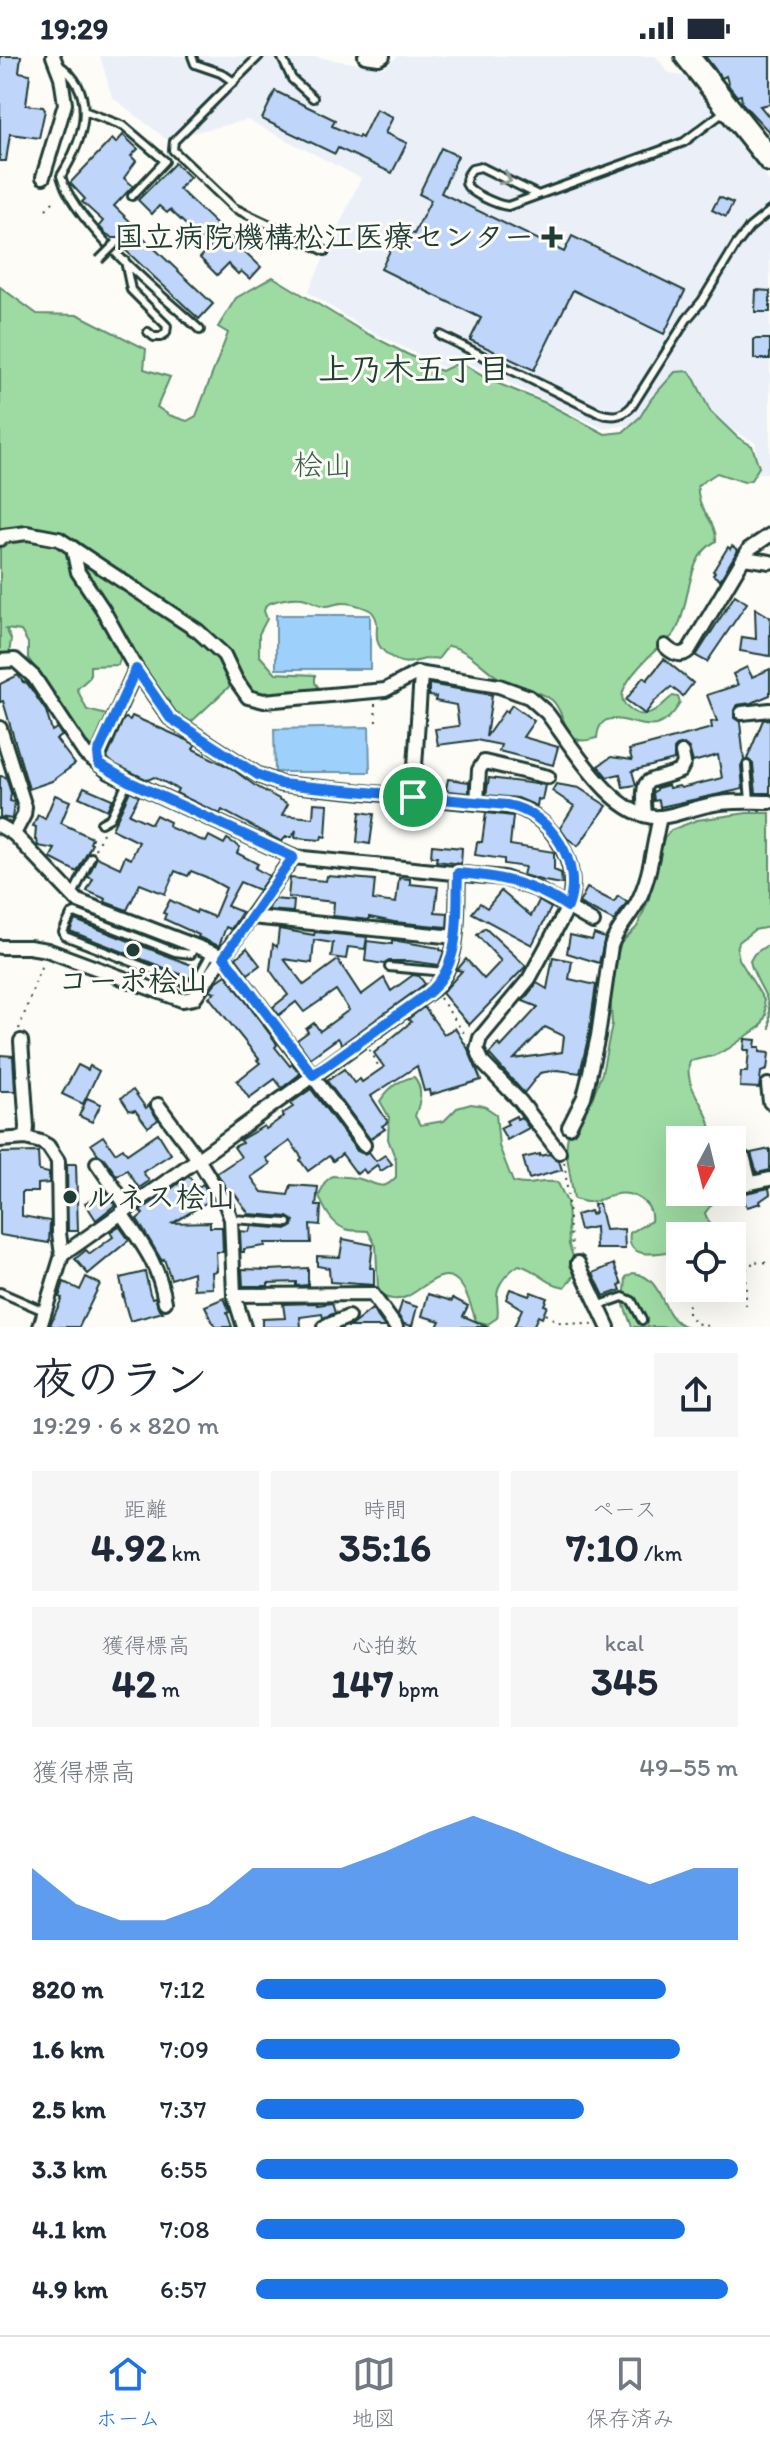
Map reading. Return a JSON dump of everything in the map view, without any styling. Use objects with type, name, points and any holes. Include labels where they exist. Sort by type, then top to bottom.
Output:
[{"type":"highway","points":[[688,56],[770,160]]},
{"type":"street","points":[[365,56],[383,56]]},
{"type":"street","points":[[43,177],[65,104],[61,77],[54,59]]},
{"type":"street","points":[[1,537],[27,533],[43,535],[59,539],[73,548],[198,631],[224,655],[248,697],[264,701],[375,692],[389,689],[412,674],[499,686],[529,697],[547,713],[603,787],[627,808],[660,817],[711,804],[770,802]]},
{"type":"street","points":[[665,646],[679,655],[689,650],[744,558],[755,543],[770,535]]},
{"type":"street","points":[[73,548],[78,572],[136,669],[170,718],[258,775],[281,784],[517,807],[536,816],[552,832],[571,871],[572,897],[529,979],[480,1038],[477,1049],[483,1063],[520,1101],[559,1152]]},
{"type":"street","points":[[744,558],[770,562]]},
{"type":"street","points":[[0,661],[15,660],[34,677],[85,754],[99,764],[128,781],[293,857],[488,875],[536,889],[593,922]]},
{"type":"street","points":[[99,764],[98,753],[136,669]]},
{"type":"street","points":[[413,797],[421,674]]},
{"type":"street","points":[[742,713],[770,710]]},
{"type":"street","points":[[0,728],[25,807],[14,834]]},
{"type":"street","points":[[645,815],[645,784],[680,771],[683,766],[682,753]]},
{"type":"street","points":[[477,802],[479,770],[484,762],[548,777]]},
{"type":"street","points":[[569,1127],[584,1097],[588,1081],[611,946],[645,885],[660,817]]},
{"type":"street","points":[[0,826],[14,834],[72,897],[218,955],[364,1145]]},
{"type":"street","points":[[0,947],[47,950],[182,1000],[194,998],[218,955],[251,917],[293,857]]},
{"type":"street","points":[[62,1255],[313,1075],[436,992],[447,972],[455,937],[458,873]]},
{"type":"street","points":[[251,917],[455,937]]},
{"type":"street","points":[[21,1041],[26,1138]]},
{"type":"street","points":[[768,1085],[770,1102]]},
{"type":"street","points":[[158,1105],[220,1193],[231,1219],[234,1295],[244,1327]]},
{"type":"street","points":[[0,1140],[26,1138],[48,1146],[58,1161],[62,1255],[40,1327]]},
{"type":"street","points":[[97,1163],[151,1256],[162,1283],[165,1302]]},
{"type":"street","points":[[746,1184],[770,1179]]},
{"type":"street","points":[[578,1263],[608,1327]]},
{"type":"street","points":[[234,1295],[372,1294],[396,1327]]},
{"type":"street","points":[[324,1327],[348,1317]]},
{"type":"lane","points":[[192,56],[195,64],[213,69],[234,82]]},
{"type":"lane","points":[[259,56],[174,141],[173,150],[234,208],[325,251]]},
{"type":"lane","points":[[281,56],[292,79],[313,98]]},
{"type":"lane","points":[[54,59],[75,81],[84,111],[79,143],[61,176],[68,195],[125,261],[200,330]]},
{"type":"lane","points":[[536,194],[481,167],[472,169],[466,177],[469,190],[504,206],[684,142],[729,108]]},
{"type":"lane","points":[[84,111],[124,126],[165,161],[132,196]]},
{"type":"lane","points":[[440,335],[597,412],[610,416],[622,415],[632,406],[736,245],[749,228],[770,211]]},
{"type":"lane","points":[[99,260],[116,243]]},
{"type":"lane","points":[[125,261],[131,290],[167,326],[166,333],[160,337],[148,332]]},
{"type":"lane","points":[[747,765],[751,802]]},
{"type":"lane","points":[[101,823],[110,818],[128,781]]},
{"type":"lane","points":[[72,897],[91,857]]},
{"type":"lane","points":[[195,945],[191,954],[175,952],[75,913],[63,932],[65,936],[191,985],[218,955]]},
{"type":"lane","points":[[389,967],[447,972]]},
{"type":"lane","points":[[231,1219],[288,1223]]},
{"type":"lane","points":[[0,1292],[45,1312]]},
{"type":"lane","points":[[600,1305],[623,1297],[632,1301],[642,1320]]},
{"type":"path","points":[[46,209],[54,201]]},
{"type":"path","points":[[375,692],[376,723]]},
{"type":"path","points":[[91,857],[104,830],[112,822],[110,818]]},
{"type":"path","points":[[21,1041],[19,1027],[47,950]]},
{"type":"path","points":[[436,992],[472,1044]]},
{"type":"path","points":[[365,1044],[378,1068]]},
{"type":"path","points":[[559,1152],[564,1162],[568,1188],[568,1226],[578,1263]]},
{"type":"path","points":[[746,1270],[752,1261],[770,1263]]},
{"type":"path","points":[[688,1302],[688,1314],[695,1323],[712,1327]]},
{"type":"path","points":[[746,1302],[746,1309]]},
{"type":"path","points":[[545,1314],[558,1322],[587,1325]]},
{"type":"shaded area","name":"国立病院機構松江医療センター","points":[[100,56],[310,56],[384,68],[398,56],[656,56],[668,72],[685,77],[770,182],[770,473],[756,473],[756,443],[701,413],[604,429],[458,358],[445,368],[364,328],[308,292],[361,178],[247,120],[166,139],[112,97]]},
{"type":"green space","name":"桧山","points":[[273,277],[364,332],[436,369],[442,371],[456,364],[465,365],[487,379],[546,403],[605,434],[623,432],[640,417],[675,372],[689,371],[710,411],[737,437],[752,446],[759,467],[751,480],[744,482],[717,473],[698,485],[700,501],[713,527],[716,541],[706,549],[694,569],[676,632],[635,672],[622,695],[628,708],[643,714],[655,711],[673,696],[678,697],[680,703],[667,719],[656,725],[648,725],[612,719],[600,727],[597,738],[579,740],[570,733],[552,700],[506,682],[462,650],[448,646],[438,659],[401,662],[380,647],[376,619],[371,611],[347,603],[323,606],[302,598],[283,599],[266,605],[264,611],[267,619],[259,634],[259,655],[275,673],[315,675],[315,683],[320,689],[311,693],[255,697],[202,630],[77,541],[59,534],[20,528],[0,531],[0,287],[37,314],[79,315],[146,349],[144,369],[170,377],[157,407],[187,421],[196,416],[228,333],[218,327],[236,298]]},
{"type":"green space","points":[[20,538],[57,543],[67,551],[74,575],[122,653],[118,665],[90,666],[90,677],[77,689],[87,710],[107,715],[94,748],[83,744],[74,723],[28,658],[28,643],[21,631],[6,629],[11,639],[9,655],[0,656],[0,542]]},
{"type":"green space","points":[[87,565],[185,626],[215,651],[233,683],[188,725],[158,694],[145,674],[85,570]]},
{"type":"green space","points":[[770,813],[770,927],[754,930],[739,942],[737,949],[739,959],[764,1000],[766,1015],[761,1026],[728,1049],[690,1061],[691,1085],[710,1126],[666,1126],[666,1206],[710,1206],[705,1213],[709,1222],[666,1222],[666,1252],[647,1254],[633,1249],[630,1233],[651,1221],[649,1208],[640,1199],[627,1194],[591,1202],[574,1199],[566,1150],[568,1134],[591,1101],[602,1073],[612,1024],[610,991],[614,964],[621,943],[637,927],[649,899],[661,842],[671,830],[697,820]]},
{"type":"green space","points":[[770,946],[770,1013],[750,961],[754,954]]},
{"type":"green space","points":[[414,1077],[420,1091],[415,1116],[420,1125],[444,1121],[457,1108],[471,1104],[484,1106],[496,1114],[499,1146],[513,1182],[558,1183],[567,1202],[569,1245],[575,1262],[574,1276],[565,1287],[519,1265],[501,1283],[497,1293],[497,1318],[488,1324],[476,1321],[464,1289],[448,1276],[434,1280],[403,1298],[381,1296],[376,1246],[368,1231],[349,1230],[338,1225],[326,1212],[319,1196],[325,1182],[332,1176],[382,1186],[396,1177],[396,1160],[388,1139],[389,1117],[380,1101],[394,1085]]},
{"type":"green space","points":[[633,1273],[652,1282],[671,1315],[687,1327],[632,1327],[624,1305],[626,1277]]},
{"type":"water","points":[[276,615],[370,615],[370,669],[276,669]]},
{"type":"water","points":[[369,727],[370,772],[275,772],[274,729]]},
{"type":"building","points":[[0,56],[21,56],[19,72],[30,74],[26,105],[45,110],[39,138],[10,134],[6,161],[0,161]]},
{"type":"building","points":[[705,56],[770,56],[770,104],[760,106],[770,118],[770,133],[742,103],[741,95],[737,96],[729,86],[726,76],[722,78]]},
{"type":"building","points":[[275,91],[335,120],[332,126],[358,138],[362,138],[376,109],[393,117],[385,133],[407,143],[392,173],[338,148],[335,154],[262,119]]},
{"type":"building","points":[[123,135],[138,149],[131,156],[136,161],[124,178],[133,186],[114,206],[213,304],[199,319],[121,246],[120,238],[105,233],[99,226],[103,221],[82,202],[85,199],[70,183],[112,139],[116,143]]},
{"type":"building","name":"国立病院機構松江医療センター","points":[[441,148],[458,156],[441,193],[564,252],[572,236],[685,291],[664,334],[573,290],[534,370],[470,340],[481,318],[381,269],[401,228],[414,234],[431,200],[419,194]]},
{"type":"building","points":[[175,163],[190,177],[179,189],[261,267],[250,279],[241,271],[238,274],[228,264],[217,275],[200,258],[210,247],[170,210],[167,213],[159,206],[152,214],[138,200]]},
{"type":"building","points":[[719,197],[733,203],[726,217],[712,210]]},
{"type":"building","points":[[756,290],[770,291],[770,312],[755,312]]},
{"type":"building","points":[[754,339],[770,339],[770,359],[754,359]]},
{"type":"building","points":[[732,546],[738,550],[720,580],[713,575],[713,571],[728,547],[730,549]]},
{"type":"building","points":[[735,595],[747,603],[707,662],[696,656]]},
{"type":"building","points":[[755,608],[770,617],[770,656],[740,651],[742,637],[756,639]]},
{"type":"building","points":[[664,659],[693,683],[683,696],[671,687],[645,714],[626,700],[643,677],[647,680]]},
{"type":"building","points":[[747,667],[752,677],[770,669],[770,695],[737,705],[734,710],[734,718],[740,722],[743,789],[660,807],[659,800],[654,801],[653,792],[657,788],[668,785],[669,788],[681,788],[722,778],[718,755],[693,762],[689,748],[684,744],[674,749],[674,760],[632,771],[636,785],[623,787],[620,774],[607,777],[598,766],[611,757],[632,760],[629,750],[712,728],[711,722],[717,721],[707,695],[738,685],[733,674]]},
{"type":"building","points":[[18,675],[46,711],[52,731],[57,728],[62,736],[56,739],[75,764],[52,781],[29,789],[3,701],[0,702],[0,684]]},
{"type":"building","points":[[429,684],[492,695],[486,737],[512,705],[534,721],[523,737],[558,747],[553,765],[499,751],[501,745],[476,740],[438,745],[435,729],[459,726],[456,705],[435,701],[436,697],[429,696]]},
{"type":"building","points":[[132,716],[187,740],[195,745],[193,749],[231,768],[288,804],[282,815],[313,818],[314,803],[328,804],[326,837],[322,836],[321,840],[295,838],[296,830],[292,837],[285,837],[282,842],[222,810],[220,814],[176,793],[178,789],[154,777],[148,780],[114,764],[107,758],[123,720],[130,720]]},
{"type":"building","points":[[770,719],[770,793],[756,793],[753,764],[747,759],[763,720]]},
{"type":"building","points":[[0,776],[6,777],[10,801],[14,802],[12,819],[0,817]]},
{"type":"building","points":[[489,778],[545,785],[542,800],[538,799],[537,806],[518,798],[486,795]]},
{"type":"building","points":[[448,779],[469,782],[469,793],[446,789]]},
{"type":"building","points":[[556,784],[579,788],[607,806],[578,846],[560,828],[574,806],[552,791]]},
{"type":"building","points":[[84,787],[112,799],[107,810],[79,797]]},
{"type":"building","points":[[130,791],[139,796],[129,814],[151,824],[156,815],[170,822],[171,828],[206,842],[209,836],[224,844],[227,839],[240,847],[237,853],[258,864],[255,868],[269,876],[259,890],[240,882],[227,906],[242,912],[231,929],[226,927],[219,946],[164,919],[166,914],[163,913],[170,900],[196,913],[197,910],[214,917],[226,888],[206,877],[191,871],[188,876],[175,871],[165,894],[140,884],[127,910],[87,891],[93,879],[88,877],[97,857],[120,868],[125,856],[131,859],[139,842],[112,829]]},
{"type":"building","points":[[55,795],[70,801],[61,823],[92,838],[92,844],[77,872],[50,858],[55,849],[38,846],[35,840],[36,827],[33,826],[38,815],[45,819]]},
{"type":"building","points":[[360,812],[374,814],[370,844],[357,842]]},
{"type":"building","points":[[486,813],[513,816],[510,845],[554,852],[554,870],[561,873],[562,884],[523,875],[525,867],[504,864],[504,859],[475,855],[477,842],[482,842]]},
{"type":"building","points":[[432,845],[462,848],[461,864],[436,861],[437,857],[431,857]]},
{"type":"building","points":[[327,876],[375,880],[373,900],[396,903],[399,878],[410,879],[410,884],[438,887],[435,912],[448,913],[447,927],[369,917],[369,920],[333,916],[334,902],[288,897],[290,878],[326,881]]},
{"type":"building","points":[[587,888],[614,902],[618,896],[627,902],[614,921],[579,903]]},
{"type":"building","points":[[501,891],[531,916],[539,901],[551,908],[532,945],[472,913],[480,903],[487,908]]},
{"type":"building","points":[[274,899],[294,901],[293,912],[268,910]]},
{"type":"building","name":"コーポ桧山","points":[[75,920],[197,967],[190,978],[70,931]]},
{"type":"building","points":[[485,928],[526,966],[469,1025],[442,993],[462,971],[457,970],[466,959],[484,979],[501,961],[477,935]]},
{"type":"building","points":[[279,929],[314,935],[315,932],[367,937],[365,949],[348,947],[346,959],[331,957],[333,943],[314,940],[312,963],[284,959],[304,985],[338,960],[361,995],[384,978],[391,991],[413,975],[419,976],[425,984],[342,1044],[338,1038],[310,1058],[297,1040],[314,1023],[320,1031],[349,1010],[336,990],[304,1012],[296,1002],[279,1015],[273,1007],[288,995],[270,970],[273,944],[277,947]]},
{"type":"building","points":[[594,934],[605,938],[599,963],[567,953],[570,935],[592,940]]},
{"type":"building","points":[[392,940],[440,948],[444,951],[439,965],[365,961],[367,941],[392,944]]},
{"type":"building","points":[[247,948],[260,965],[248,974],[236,958]]},
{"type":"building","points":[[553,957],[572,961],[569,979],[596,985],[589,1034],[580,1073],[557,1070],[540,1073],[524,1093],[489,1054],[498,1044],[501,1047],[538,1007],[523,1001],[537,983],[547,989]],"holes":[[[545,1027],[564,1036],[562,1052],[514,1059]]]},
{"type":"building","points":[[226,975],[275,1041],[275,1047],[300,1074],[282,1088],[275,1079],[249,1098],[237,1081],[260,1063],[209,997],[215,992],[210,990],[216,982]]},
{"type":"building","points":[[424,1007],[444,1034],[455,1028],[481,1080],[430,1095],[429,1090],[424,1091],[417,1066],[371,1096],[388,1122],[382,1126],[385,1129],[370,1139],[327,1081],[344,1069],[354,1083],[360,1079],[362,1082],[384,1067],[374,1053]]},
{"type":"building","points":[[745,1039],[756,1040],[755,1047],[760,1047],[760,1052],[769,1053],[767,1070],[761,1072],[759,1088],[740,1087],[741,1072],[747,1072],[749,1050],[744,1050]]},
{"type":"building","points":[[0,1055],[13,1056],[15,1091],[0,1091]]},
{"type":"building","points":[[78,1065],[99,1071],[83,1104],[62,1094]]},
{"type":"building","points":[[311,1089],[357,1151],[364,1154],[369,1152],[376,1161],[385,1155],[392,1164],[381,1171],[377,1165],[366,1173],[363,1169],[357,1174],[342,1154],[333,1161],[329,1156],[308,1171],[290,1141],[266,1158],[270,1164],[251,1177],[262,1192],[288,1195],[291,1185],[318,1187],[316,1206],[321,1206],[320,1225],[310,1224],[311,1243],[265,1243],[265,1246],[241,1252],[240,1231],[249,1232],[251,1226],[288,1229],[294,1221],[288,1217],[249,1214],[232,1190],[229,1193],[217,1173],[241,1157],[234,1147],[242,1143],[240,1140],[264,1126],[266,1129],[293,1107],[291,1103]]},
{"type":"building","points":[[133,1090],[146,1108],[149,1105],[158,1120],[148,1127],[121,1098]]},
{"type":"building","points":[[87,1098],[101,1104],[92,1122],[79,1116]]},
{"type":"building","points":[[516,1116],[517,1119],[521,1117],[529,1128],[507,1140],[500,1128]]},
{"type":"building","points":[[158,1133],[171,1154],[143,1172],[149,1181],[139,1188],[127,1170],[117,1176],[91,1144],[103,1136],[115,1153],[123,1148],[127,1154]]},
{"type":"building","points":[[770,1149],[770,1170],[757,1173],[751,1153]]},
{"type":"building","points":[[38,1152],[39,1171],[49,1173],[49,1183],[38,1184],[38,1192],[22,1192],[22,1216],[50,1221],[49,1243],[0,1235],[0,1153]]},
{"type":"building","points":[[549,1154],[559,1161],[562,1170],[529,1179],[523,1158]]},
{"type":"building","name":"ルネス桧山","points":[[67,1164],[76,1164],[78,1231],[68,1231]]},
{"type":"building","points":[[189,1176],[197,1188],[203,1184],[212,1199],[173,1223],[210,1222],[210,1227],[222,1227],[223,1252],[216,1252],[217,1271],[212,1272],[213,1288],[194,1289],[193,1272],[171,1279],[164,1259],[162,1261],[137,1219],[143,1214],[140,1211]]},
{"type":"building","points":[[769,1188],[770,1194],[761,1203],[747,1207],[746,1193]]},
{"type":"building","points":[[106,1192],[115,1205],[96,1220],[85,1203]]},
{"type":"building","points":[[594,1204],[599,1204],[605,1230],[624,1229],[625,1249],[596,1249],[595,1227],[580,1230],[576,1215],[590,1211],[591,1214],[595,1213]]},
{"type":"building","points":[[119,1226],[129,1240],[88,1274],[75,1259],[86,1250],[90,1254],[113,1237],[110,1232]]},
{"type":"building","points":[[343,1239],[373,1245],[370,1268],[374,1268],[374,1285],[330,1282],[329,1268],[317,1266],[317,1256],[340,1257]]},
{"type":"building","points":[[614,1264],[622,1284],[619,1285],[621,1290],[604,1296],[593,1273]]},
{"type":"building","points":[[308,1268],[308,1285],[296,1286],[296,1282],[243,1286],[242,1269]]},
{"type":"building","points":[[145,1272],[150,1294],[163,1312],[130,1321],[120,1278]]},
{"type":"building","points":[[86,1277],[100,1284],[79,1327],[50,1325],[62,1298],[59,1297],[64,1282],[80,1290]]},
{"type":"building","points":[[510,1289],[547,1298],[542,1318],[538,1316],[533,1327],[514,1327],[522,1309],[506,1299]]},
{"type":"building","points":[[428,1294],[452,1301],[453,1298],[468,1306],[463,1316],[489,1327],[437,1327],[440,1321],[422,1316]]},
{"type":"building","points":[[224,1298],[232,1327],[215,1327],[205,1306]]},
{"type":"building","points":[[402,1302],[417,1307],[412,1326],[404,1324],[398,1315]]},
{"type":"building","points":[[332,1303],[335,1313],[323,1318],[322,1314],[300,1317],[301,1327],[262,1327],[262,1319],[285,1318],[283,1304]]},
{"type":"building","points":[[372,1309],[385,1327],[347,1327],[352,1325]]},
{"type":"place","name":"国立病院機構松江医療センター","points":[[552,237]]},
{"type":"place","name":"コーポ桧山","points":[[133,950]]},
{"type":"place","name":"ルネス桧山","points":[[70,1197]]},
{"type":"district","name":"上乃木五丁目","points":[[414,369]]},
{"type":"route","points":[[136,669],[170,718],[258,775],[281,784],[413,797],[507,805],[536,816],[552,832],[565,854],[571,871],[572,897],[568,907],[520,883],[488,875],[458,873],[455,937],[451,962],[444,979],[313,1075],[224,957],[293,857],[128,781],[104,768],[97,757],[136,669]]}]
